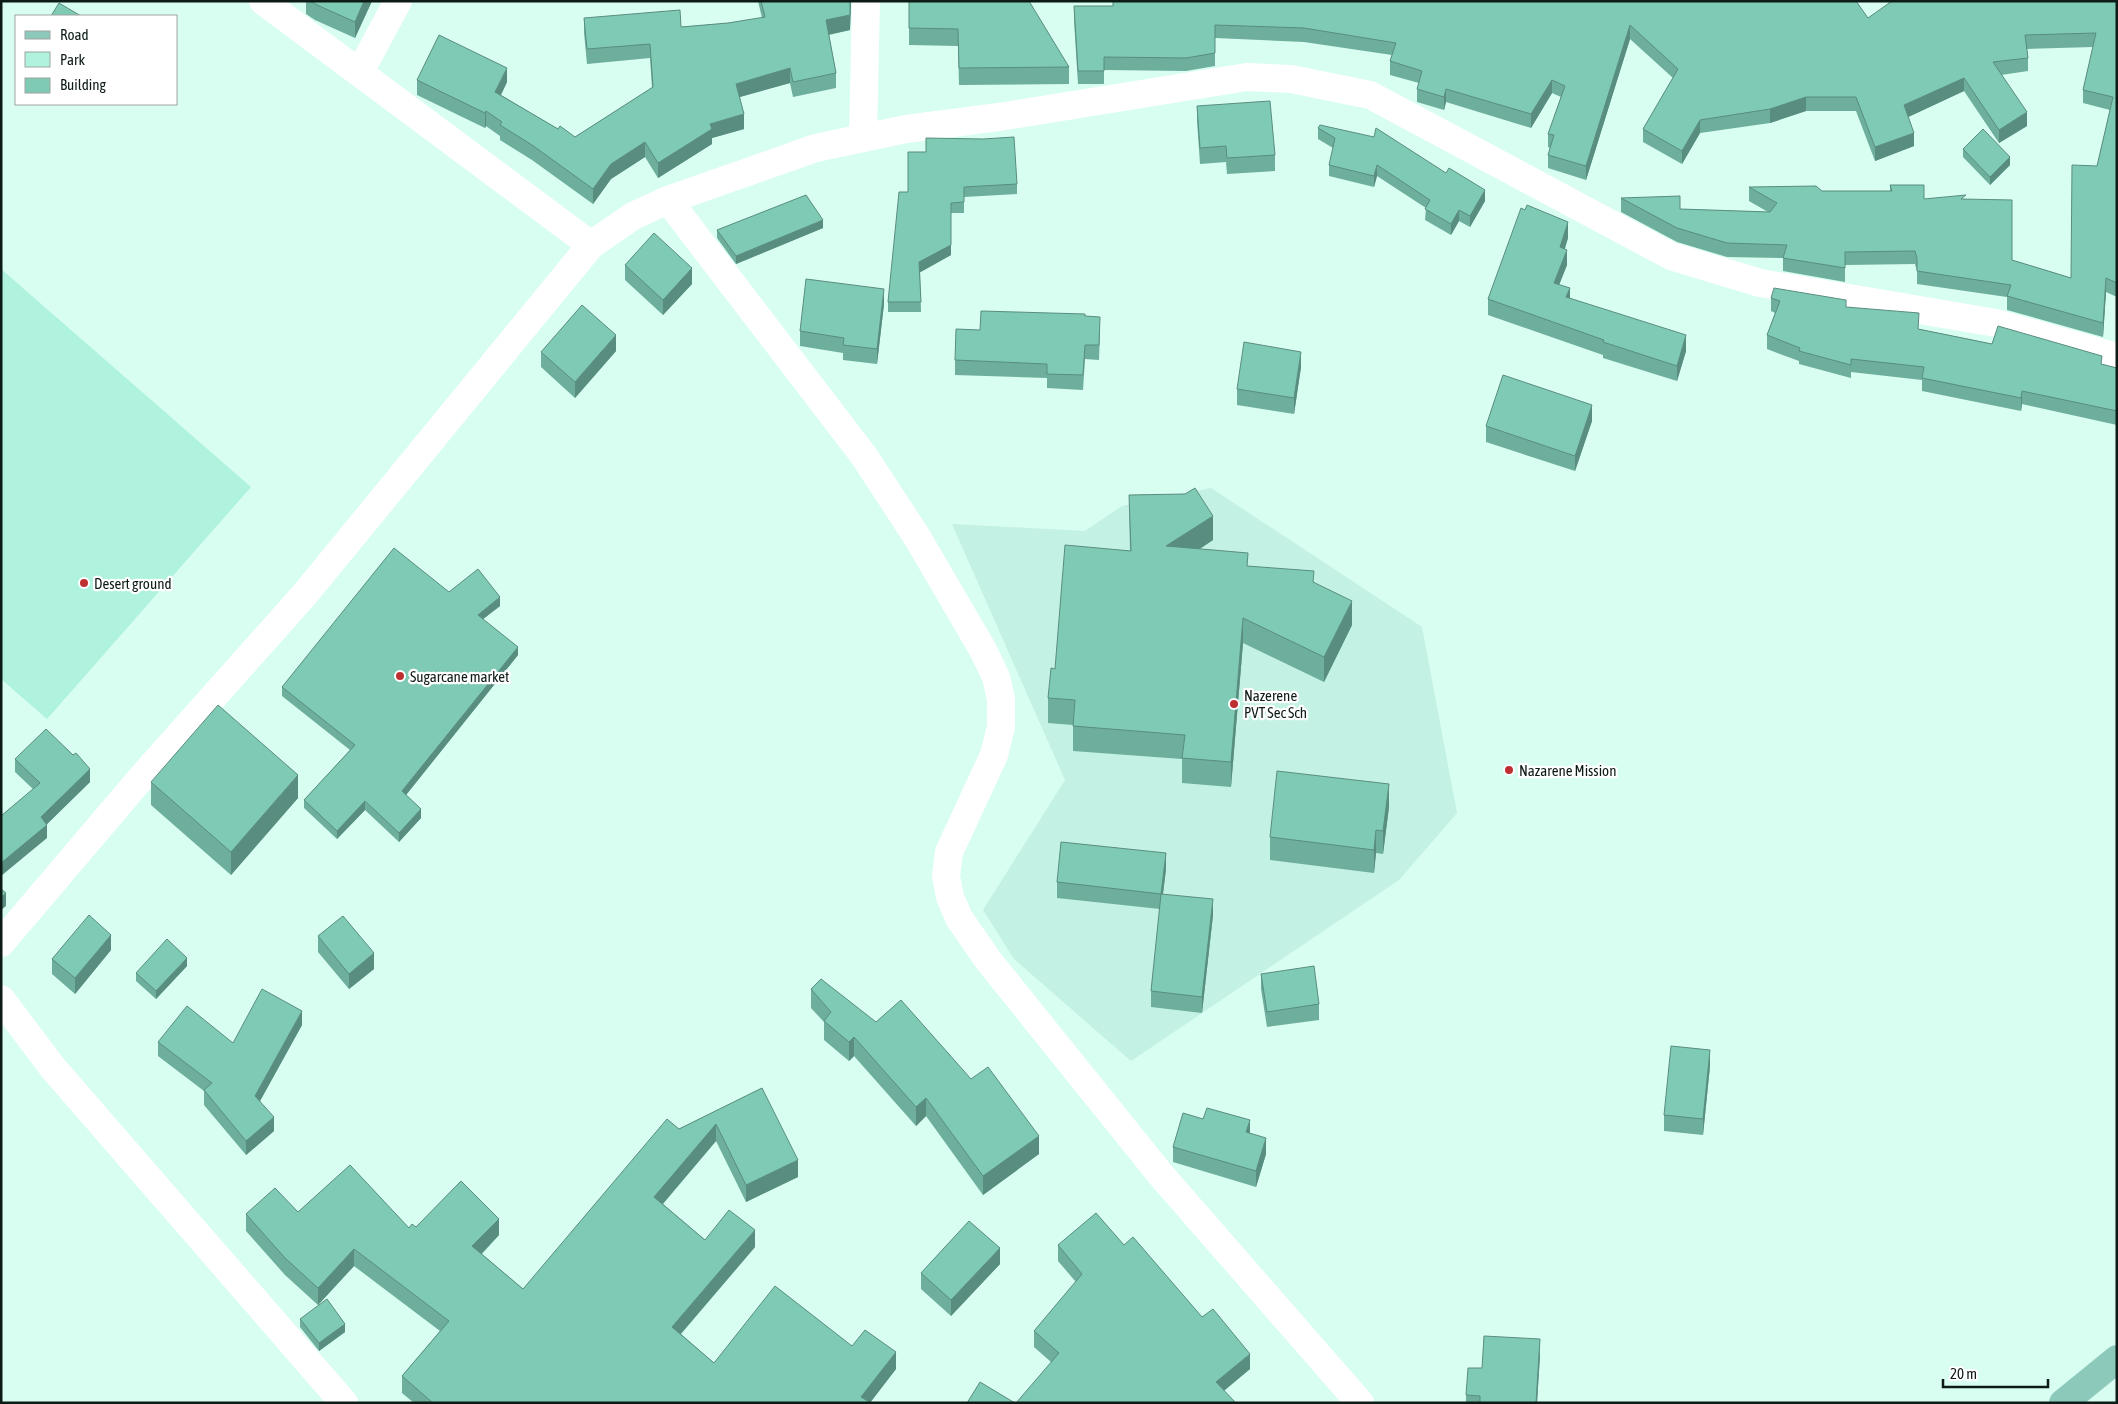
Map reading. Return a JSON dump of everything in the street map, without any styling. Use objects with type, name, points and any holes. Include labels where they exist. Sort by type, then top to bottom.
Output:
[{"type":"main road","points":[[2063,1403],[2117,1360]]},
{"type":"street","points":[[263,1],[591,245]]},
{"type":"street","points":[[360,72],[398,1]]},
{"type":"street","points":[[863,138],[866,1]]},
{"type":"street","points":[[1,943],[142,777],[305,594],[591,245],[633,216],[668,200],[816,148],[906,129],[999,117],[1247,77],[1291,79],[1370,95],[1671,256],[1760,283],[1996,323],[2117,357]]},
{"type":"street","points":[[668,200],[864,456],[917,537],[983,650],[996,677],[1001,699],[1001,727],[996,745],[949,852],[946,876],[950,897],[959,918],[988,960],[1161,1175],[1360,1403]]},
{"type":"street","points":[[1,999],[53,1068],[344,1403]]},
{"type":"shaded area","name":"Nazerene PVT Sec Sch","points":[[1211,488],[1422,627],[1457,813],[1399,880],[1131,1061],[1014,959],[983,910],[1065,780],[952,524],[1085,531],[1122,506]]},
{"type":"green space","name":"Desert ground","points":[[1,269],[251,487],[47,719],[1,679]]},
{"type":"building","points":[[311,1],[364,1],[355,22]]},
{"type":"building","points":[[761,1],[850,1],[850,15],[826,20],[836,73],[793,82],[790,68],[736,84],[744,114],[710,124],[712,129],[658,163],[645,142],[611,164],[593,189],[532,145],[500,125],[502,122],[486,111],[485,113],[417,80],[439,35],[507,68],[495,92],[558,129],[560,126],[575,137],[653,87],[650,44],[587,49],[584,18],[680,10],[681,27],[728,23],[765,17]]},
{"type":"building","points":[[909,1],[1029,1],[1069,67],[959,68],[958,29],[909,28]]},
{"type":"building","points":[[1113,1],[1856,1],[1868,18],[1892,1],[2117,1],[2117,283],[2106,278],[2103,323],[2007,296],[2011,285],[1917,271],[1915,251],[1845,252],[1845,268],[1783,258],[1787,245],[1727,243],[1677,228],[1621,198],[1680,196],[1680,209],[1770,212],[1777,203],[1749,187],[1816,186],[1822,191],[1892,191],[1890,185],[1924,185],[1924,199],[1966,195],[1961,199],[2012,200],[2012,260],[2071,278],[2072,165],[2097,166],[2113,97],[2083,90],[2096,33],[2025,35],[2028,58],[1993,62],[2027,112],[1999,130],[1964,78],[1904,105],[1914,133],[1875,147],[1856,97],[1806,97],[1770,109],[1700,120],[1682,151],[1643,129],[1678,69],[1630,25],[1586,166],[1548,155],[1554,135],[1548,134],[1565,86],[1552,80],[1531,114],[1446,89],[1444,97],[1417,89],[1422,71],[1390,61],[1396,43],[1304,28],[1215,25],[1215,53],[1186,58],[1104,57],[1104,71],[1078,71],[1074,6],[1113,6]]},
{"type":"building","points":[[59,3],[79,15],[52,15]]},
{"type":"building","points":[[1270,101],[1275,155],[1227,158],[1226,146],[1200,148],[1197,106]]},
{"type":"building","points":[[1320,125],[1374,137],[1376,128],[1446,173],[1449,168],[1485,190],[1470,216],[1459,210],[1451,224],[1425,209],[1430,200],[1377,165],[1374,176],[1329,165],[1335,138],[1318,128]]},
{"type":"building","points":[[1983,129],[2010,157],[1990,177],[1963,149]]},
{"type":"building","points":[[1014,137],[1017,184],[964,187],[964,202],[951,203],[951,245],[919,262],[921,302],[888,302],[899,192],[908,192],[908,152],[926,152],[926,138],[983,139]]},
{"type":"building","points":[[806,195],[823,220],[736,256],[717,230]]},
{"type":"building","points":[[1527,205],[1568,222],[1560,247],[1567,250],[1554,283],[1570,288],[1566,297],[1686,335],[1677,366],[1603,342],[1604,340],[1488,299],[1521,208],[1525,210]]},
{"type":"building","points":[[654,233],[692,268],[663,300],[625,265]]},
{"type":"building","points":[[806,279],[884,289],[877,349],[843,345],[844,338],[800,331]]},
{"type":"building","points":[[1774,288],[1846,300],[1846,307],[1919,313],[1918,329],[1992,344],[1998,326],[2102,356],[2101,364],[2117,368],[2117,411],[2022,391],[2021,398],[1922,378],[1924,367],[1851,359],[1851,365],[1799,351],[1800,348],[1767,335],[1780,301],[1771,298]]},
{"type":"building","points":[[582,305],[616,335],[575,382],[541,352]]},
{"type":"building","points":[[981,311],[1085,314],[1085,316],[1100,317],[1099,345],[1085,345],[1083,375],[1047,374],[1047,364],[955,360],[956,329],[980,330]]},
{"type":"building","points":[[1244,342],[1301,352],[1294,398],[1237,389]]},
{"type":"building","points":[[1503,375],[1592,405],[1575,456],[1486,426]]},
{"type":"building","points":[[1195,488],[1213,516],[1166,546],[1248,553],[1247,566],[1314,571],[1313,582],[1352,601],[1324,657],[1243,618],[1231,762],[1182,758],[1185,735],[1073,726],[1075,700],[1048,698],[1051,668],[1055,669],[1065,545],[1131,551],[1129,495],[1185,494]]},
{"type":"building","name":"Sugarcane market","points":[[394,548],[449,592],[478,569],[500,597],[478,615],[518,647],[402,791],[421,809],[399,833],[365,801],[337,831],[304,800],[355,745],[282,687]]},
{"type":"building","points":[[218,705],[298,775],[231,852],[151,782]]},
{"type":"building","points":[[46,729],[73,755],[76,753],[90,769],[41,817],[47,825],[1,863],[1,816],[40,783],[15,759]]},
{"type":"building","points":[[1277,771],[1389,784],[1383,831],[1376,830],[1374,850],[1270,837]]},
{"type":"building","points":[[1061,842],[1166,853],[1161,894],[1057,882]]},
{"type":"building","points":[[1,889],[6,893],[1,897]]},
{"type":"building","points":[[1161,894],[1213,899],[1202,997],[1151,991]]},
{"type":"building","points":[[89,915],[111,935],[75,978],[52,959]]},
{"type":"building","points":[[343,916],[374,953],[349,974],[318,936]]},
{"type":"building","points":[[167,939],[187,958],[156,991],[136,973]]},
{"type":"building","points":[[1314,966],[1319,1004],[1267,1012],[1261,974]]},
{"type":"building","points":[[821,979],[876,1022],[901,1000],[971,1079],[988,1067],[1039,1136],[983,1176],[926,1098],[916,1107],[854,1037],[849,1042],[824,1021],[831,1012],[811,989]]},
{"type":"building","points":[[262,989],[302,1011],[255,1096],[274,1117],[246,1141],[204,1090],[212,1083],[158,1042],[187,1006],[233,1043]]},
{"type":"building","points":[[1671,1046],[1710,1050],[1703,1119],[1664,1115]]},
{"type":"building","points":[[762,1088],[798,1160],[746,1185],[716,1124],[654,1197],[705,1240],[729,1210],[755,1230],[672,1327],[714,1363],[775,1286],[852,1346],[865,1330],[896,1352],[861,1397],[871,1403],[433,1403],[402,1376],[449,1321],[354,1249],[318,1288],[285,1258],[246,1214],[275,1188],[298,1212],[350,1165],[409,1228],[412,1224],[416,1227],[461,1181],[499,1219],[472,1246],[523,1289],[667,1119],[679,1129]]},
{"type":"building","points":[[1207,1108],[1250,1120],[1246,1132],[1266,1138],[1256,1171],[1173,1147],[1183,1113],[1203,1119]]},
{"type":"building","points":[[1096,1213],[1124,1245],[1133,1237],[1202,1317],[1213,1309],[1250,1354],[1216,1382],[1236,1403],[1016,1403],[1059,1353],[1034,1331],[1082,1274],[1058,1245]]},
{"type":"building","points":[[969,1221],[1000,1248],[951,1300],[921,1273]]},
{"type":"building","points":[[327,1299],[345,1324],[319,1343],[300,1319]]},
{"type":"building","points":[[1484,1336],[1540,1339],[1536,1403],[1480,1403],[1480,1396],[1466,1395],[1468,1368],[1482,1368]]},
{"type":"building","points":[[980,1382],[1015,1403],[967,1403]]},
{"type":"place","name":"Desert ground","points":[[84,583]]},
{"type":"place","name":"Sugarcane market","points":[[400,676]]},
{"type":"place","name":"Nazerene PVT Sec Sch","points":[[1234,704]]},
{"type":"place","name":"Nazarene Mission","points":[[1509,770]]}]
